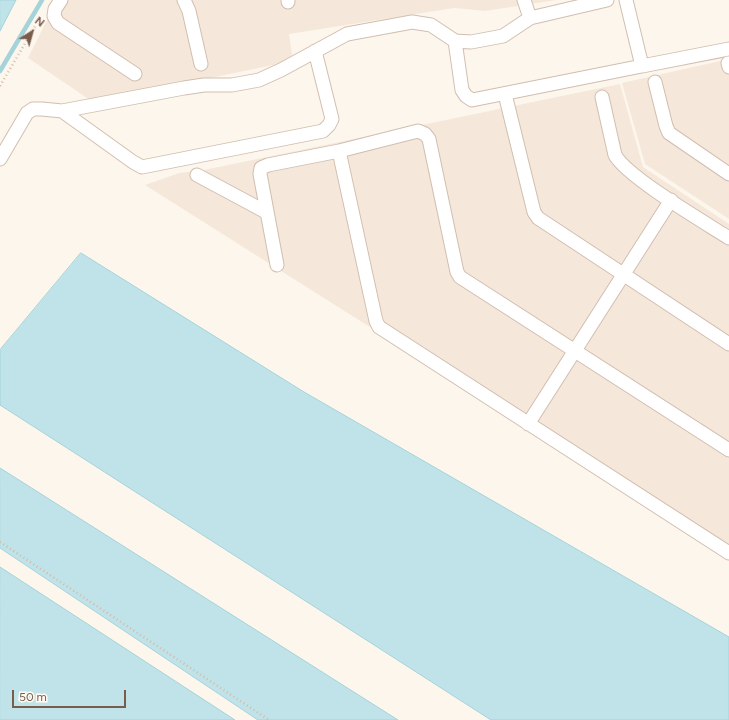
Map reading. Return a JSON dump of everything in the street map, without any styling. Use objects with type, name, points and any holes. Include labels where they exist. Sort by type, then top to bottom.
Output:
[{"type":"street","points":[[61,0],[54,16],[58,22],[135,74]]},
{"type":"street","points":[[184,0],[190,11],[201,64]]},
{"type":"street","points":[[524,0],[530,18]]},
{"type":"street","points":[[0,158],[26,113],[33,110],[42,109],[62,111],[184,88],[204,85],[232,85],[258,80],[281,70],[315,50],[347,34],[412,22],[430,25],[455,41],[471,42],[504,36],[530,18],[607,0]]},
{"type":"street","points":[[626,0],[642,66]]},
{"type":"street","points":[[455,41],[462,90],[466,96],[472,100],[729,48]]},
{"type":"street","points":[[62,111],[142,167],[323,131],[330,125],[332,118],[315,50]]},
{"type":"street","points":[[655,82],[666,126],[670,133],[729,174]]},
{"type":"street","points":[[505,94],[534,212],[538,218],[622,275],[729,344]]},
{"type":"street","points":[[602,97],[615,155],[619,161],[627,169],[671,200],[729,238]]},
{"type":"street","points":[[277,265],[266,212],[260,174],[261,168],[268,165],[339,151],[418,132],[425,134],[429,139],[457,272],[460,277],[574,352],[729,450]]},
{"type":"street","points":[[339,151],[376,321],[379,327],[729,553]]},
{"type":"street","points":[[197,175],[266,212]]},
{"type":"street","points":[[528,424],[671,200]]},
{"type":"path","points":[[0,86],[43,14]]},
{"type":"path","points":[[0,542],[269,720]]},
{"type":"shaded area","points":[[57,0],[557,0],[485,11],[454,8],[289,34],[293,61],[93,102],[28,58]]},
{"type":"shaded area","points":[[729,59],[729,219],[645,164],[622,83]]},
{"type":"shaded area","points":[[620,84],[643,167],[729,224],[729,561],[373,329],[145,185],[179,173],[204,170]]},
{"type":"water","points":[[0,0],[16,0],[0,31]]},
{"type":"water","points":[[81,253],[304,392],[729,637],[729,720],[491,720],[0,405],[0,350]]},
{"type":"water","points":[[0,468],[398,720],[258,720],[0,548]]},
{"type":"water","points":[[0,567],[235,720],[0,720]]},
{"type":"waterway","points":[[0,71],[42,0]]}]
